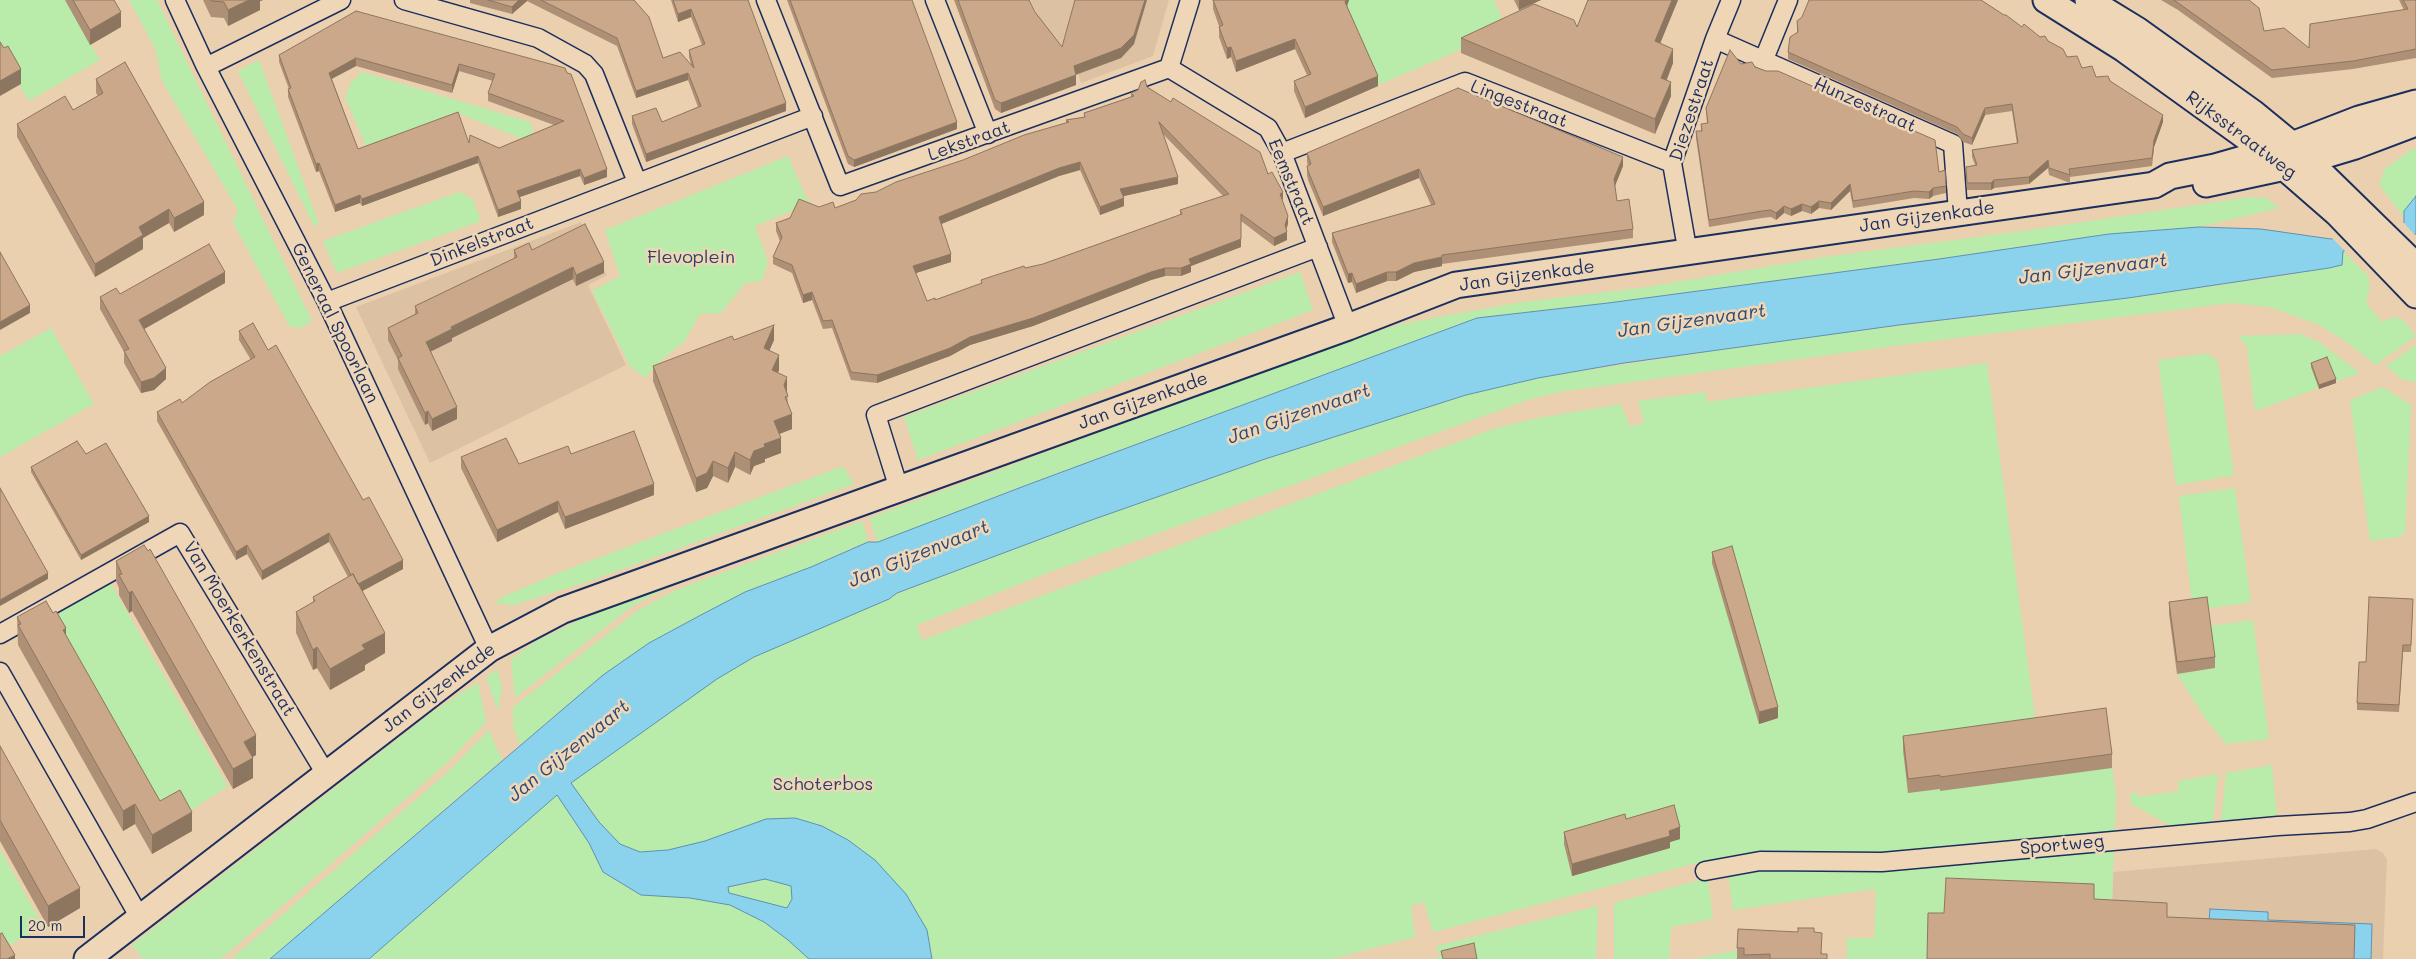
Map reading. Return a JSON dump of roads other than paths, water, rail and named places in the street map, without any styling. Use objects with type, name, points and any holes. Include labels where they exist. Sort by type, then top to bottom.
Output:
[{"type":"street","name":"Generaal Spoorlaan","points":[[175,0],[206,67],[327,302],[489,648]]},
{"type":"street","points":[[206,67],[341,0]]},
{"type":"street","points":[[404,0],[451,7],[538,38],[585,64],[594,74],[637,182],[812,116],[766,0]]},
{"type":"street","points":[[934,0],[988,134]]},
{"type":"street","points":[[1169,68],[1190,0]]},
{"type":"street","name":"Diezestraat","points":[[1688,254],[1672,163],[1715,39],[1731,0]]},
{"type":"street","points":[[1764,59],[1788,0]]},
{"type":"street","name":"Rijksstraatweg","points":[[2046,0],[2288,156]]},
{"type":"street","name":"Rijksstraatweg","points":[[2088,0],[2137,30],[2253,113],[2288,156],[2374,237],[2416,266]]},
{"type":"street","name":"Hunzestraat","points":[[1715,39],[1953,144],[1958,212]]},
{"type":"street","name":"Lekstraat","points":[[812,116],[840,186],[1169,68]]},
{"type":"street","name":"Eemstraat","points":[[1169,68],[1268,128],[1282,153],[1348,327]]},
{"type":"street","name":"Lingestraat","points":[[1282,153],[1465,82],[1672,163]]},
{"type":"street","name":"Jan Gijzenkade","points":[[87,959],[489,648],[563,610],[1348,327],[1456,286],[1688,254],[1958,212],[2154,185],[2170,190],[2212,184],[2288,156],[2359,119],[2416,103]]},
{"type":"street","name":"Jan Gijzenkade","points":[[2288,156],[2355,146],[2416,124]]},
{"type":"street","name":"Dinkelstraat","points":[[327,302],[637,182]]},
{"type":"street","name":"Rijksstraatweg","points":[[2374,237],[2416,295]]},
{"type":"street","points":[[899,489],[876,415],[1318,247]]},
{"type":"street","name":"Van Moerkerkenstraat","points":[[0,634],[180,532],[326,774]]},
{"type":"street","points":[[0,672],[140,918]]},
{"type":"street","name":"Sportweg","points":[[1705,871],[1760,861],[1882,862],[2278,826],[2350,822],[2367,819],[2416,802]]},
{"type":"water","name":"Jan Gijzenvaart","points":[[2416,196],[2416,234],[2343,251],[2342,265],[2329,268],[2128,298],[1899,325],[1624,363],[1538,378],[1466,395],[1265,459],[1086,522],[897,593],[889,599],[754,657],[717,679],[571,783],[599,822],[620,844],[640,852],[668,850],[705,841],[766,819],[795,818],[822,826],[848,840],[875,860],[906,894],[927,930],[932,959],[809,959],[764,922],[730,905],[690,898],[641,895],[603,872],[589,843],[557,795],[369,959],[270,959],[603,675],[649,643],[699,616],[745,592],[811,567],[868,542],[878,542],[1477,318],[1608,303],[1939,259],[2109,234],[2199,227],[2261,229],[2331,239],[2404,223],[2404,211]],"holes":[[[765,879],[791,886],[792,899],[787,908],[729,893],[728,887]]]},
{"type":"water","points":[[2210,909],[2268,912],[2268,920],[2372,924],[2371,959],[2354,959],[2208,932]]},
{"type":"park label","name":"Flevoplein","points":[[691,257]]},
{"type":"park label","name":"Schoterbos","points":[[823,784]]}]
